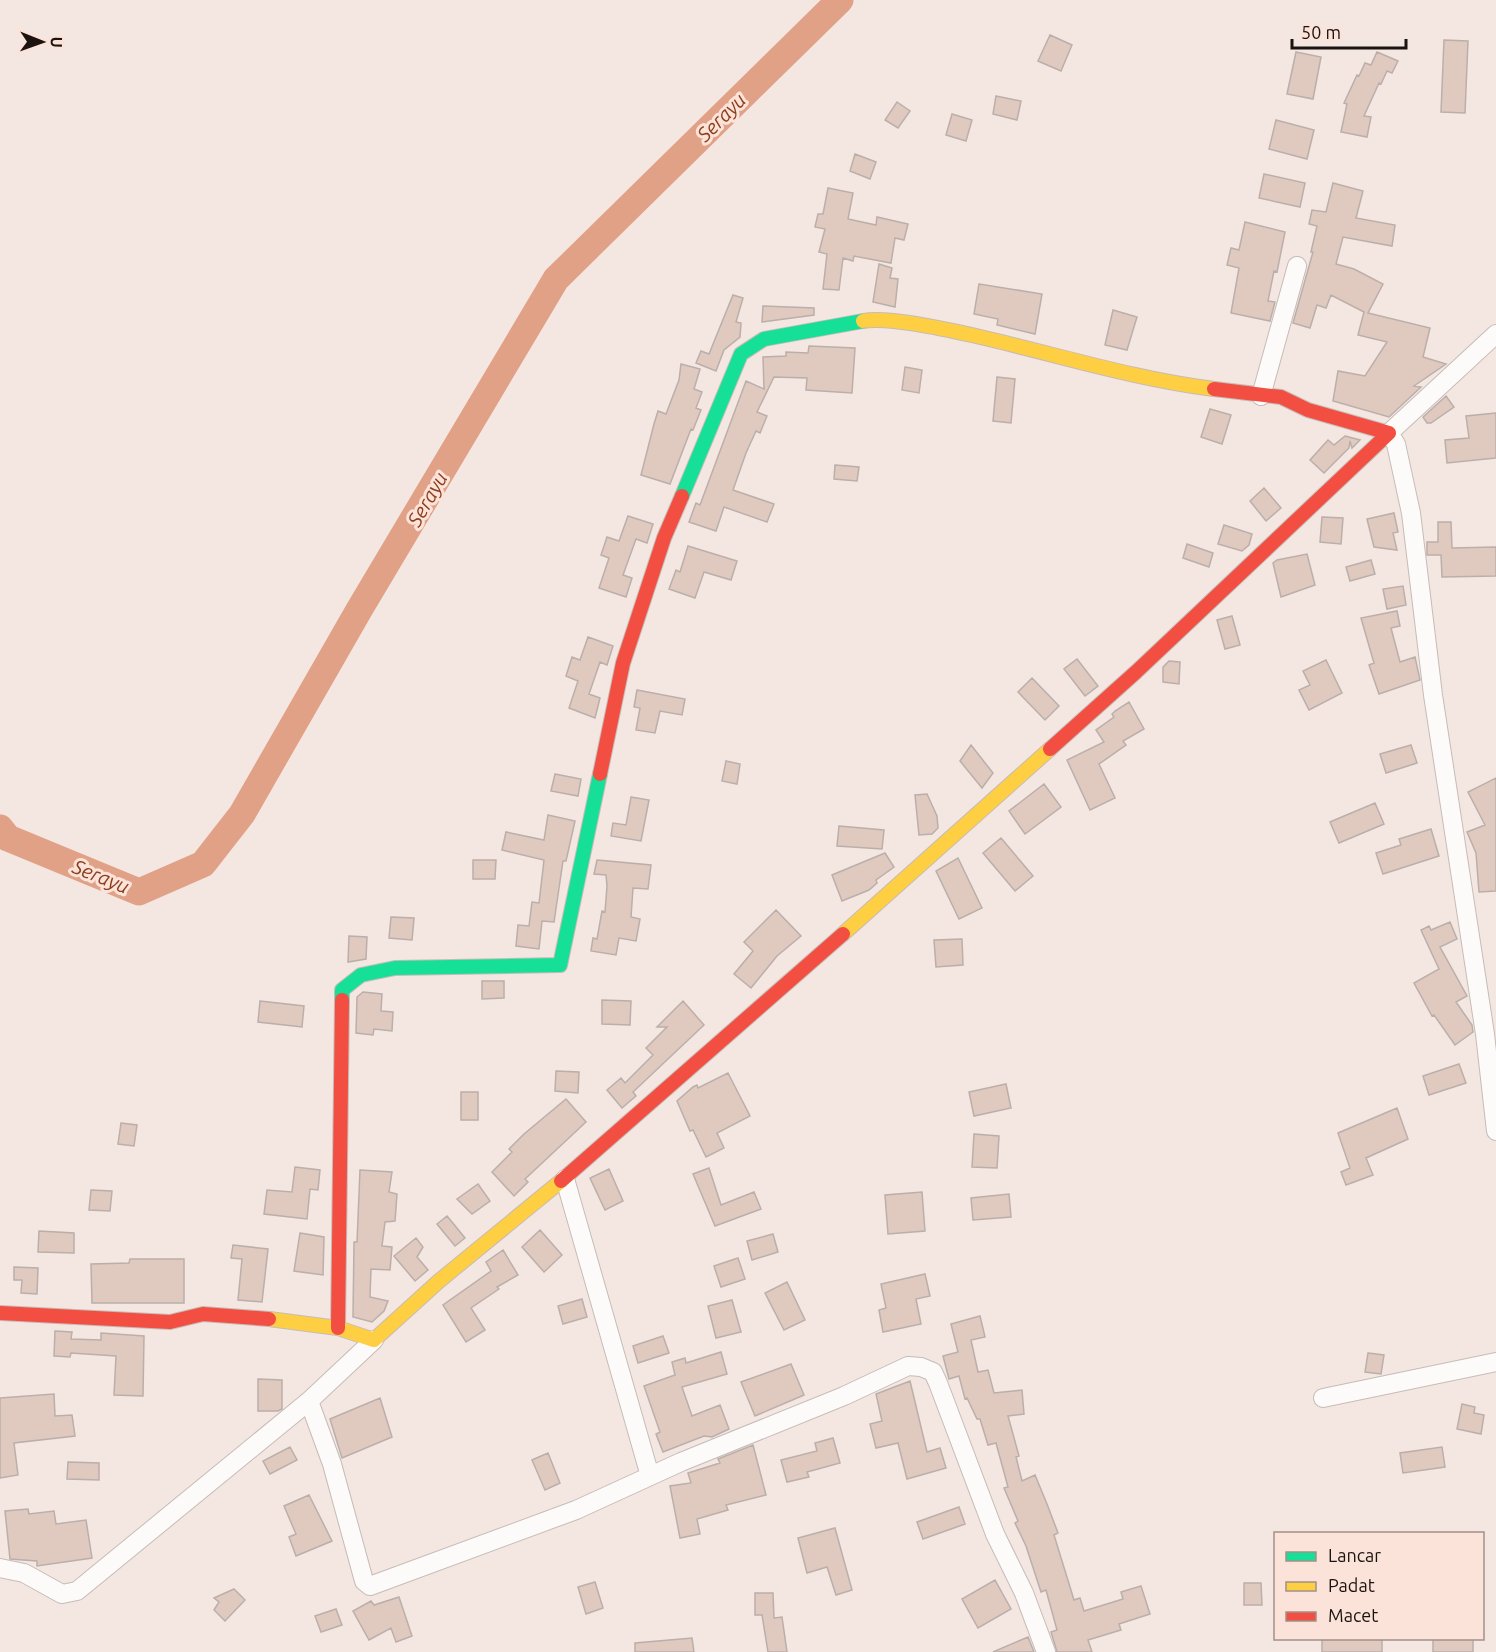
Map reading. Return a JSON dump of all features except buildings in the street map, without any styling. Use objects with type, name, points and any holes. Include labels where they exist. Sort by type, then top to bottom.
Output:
[{"type":"street","points":[[1262,396],[1297,266]]},
{"type":"street","points":[[338,1328],[342,990],[361,975],[395,968],[560,965],[623,663],[664,538],[741,354],[764,339],[867,320],[937,327],[1070,357],[1160,382],[1281,397],[1308,410],[1389,433],[1396,444],[1411,513],[1433,695],[1485,1034],[1496,1131]]},
{"type":"street","points":[[0,1568],[24,1573],[62,1594],[77,1591],[309,1401],[439,1281],[565,1179],[1136,672],[1496,334]]},
{"type":"street","points":[[565,1179],[650,1476]]},
{"type":"street","points":[[0,1313],[170,1322],[213,1315],[338,1328],[374,1340]]},
{"type":"street","points":[[1323,1398],[1496,1362]]},
{"type":"street","points":[[309,1401],[333,1464],[364,1581],[370,1586],[576,1510],[650,1476],[844,1396],[908,1366],[921,1367],[933,1372],[995,1534],[1024,1593],[1046,1652]]},
{"type":"waterway","name":"Serayu","points":[[0,828],[8,838],[139,892],[203,864],[242,814],[359,610],[556,279],[840,0]]},
{"type":"traffic: fast","points":[[682,496],[741,354],[764,339],[863,321]]},
{"type":"traffic: fast","points":[[342,1000],[342,990],[361,975],[395,968],[560,965],[600,774]]},
{"type":"traffic: slow","points":[[863,321],[888,320],[935,327],[1124,373],[1214,389]]},
{"type":"traffic: slow","points":[[843,934],[1050,749]]},
{"type":"traffic: slow","points":[[269,1319],[338,1328],[374,1340],[439,1281],[561,1181]]},
{"type":"traffic: jam","points":[[1214,389],[1281,397],[1308,410],[1389,433]]},
{"type":"traffic: jam","points":[[1050,749],[1136,672],[1389,433]]},
{"type":"traffic: jam","points":[[600,774],[623,663],[664,538],[682,496]]},
{"type":"traffic: jam","points":[[561,1181],[843,934]]},
{"type":"traffic: jam","points":[[338,1328],[342,1000]]},
{"type":"traffic: jam","points":[[0,1313],[170,1322],[203,1314],[269,1319]]}]
